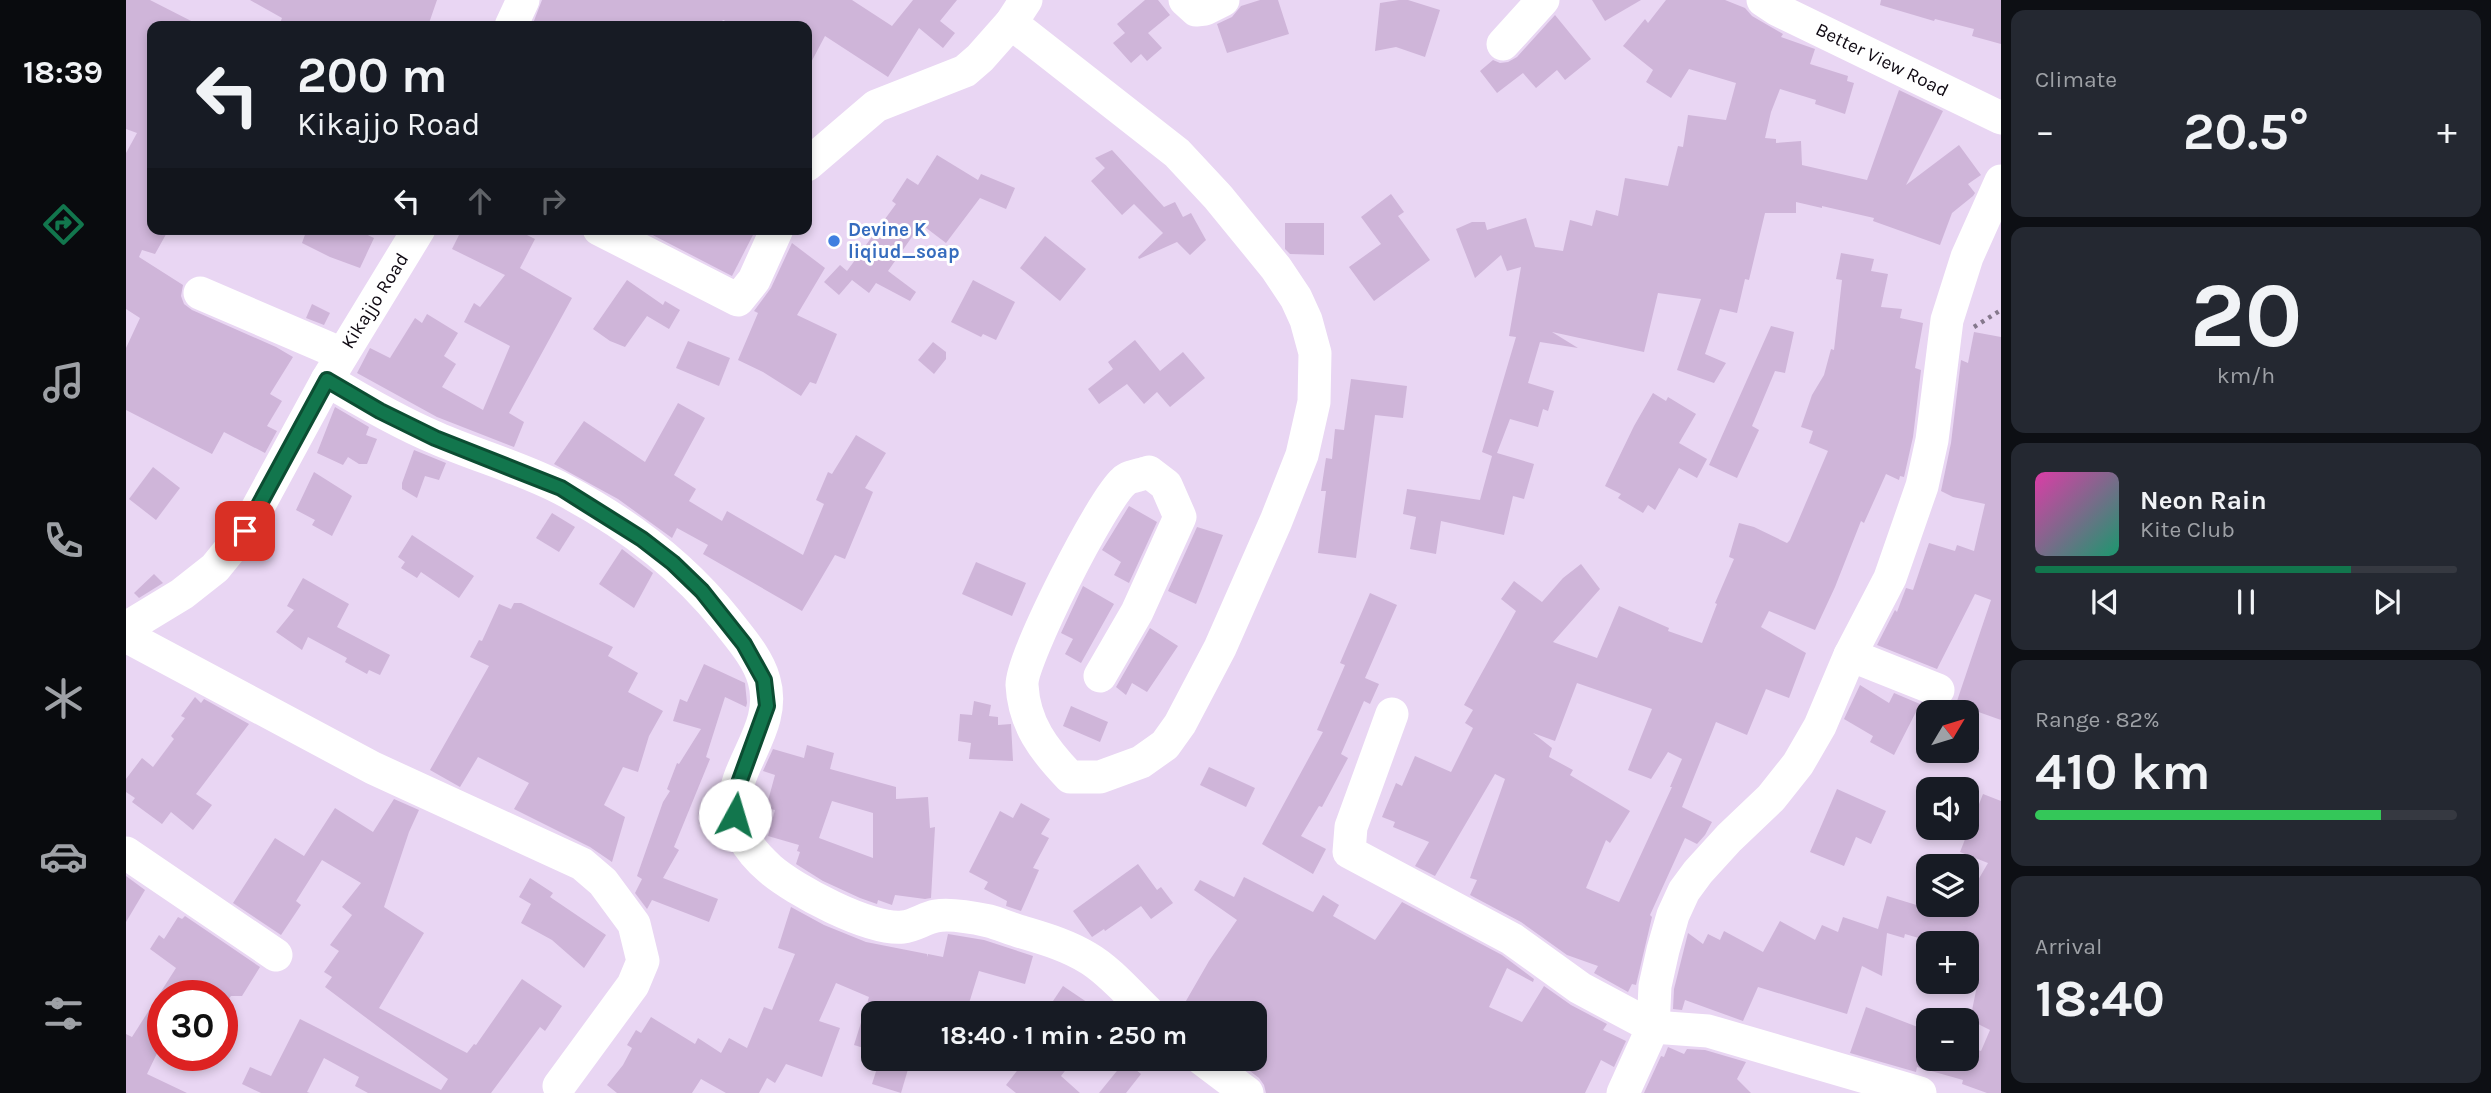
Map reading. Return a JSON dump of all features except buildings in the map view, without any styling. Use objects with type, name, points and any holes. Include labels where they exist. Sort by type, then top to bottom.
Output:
[{"type":"street","points":[[513,21],[523,0]]},
{"type":"street","points":[[1185,0],[1196,10],[1205,9],[1223,0]]},
{"type":"street","points":[[1503,44],[1543,0]]},
{"type":"street","name":"Better View Road","points":[[1763,0],[1778,10],[1822,14],[2001,118]]},
{"type":"street","points":[[812,161],[876,106],[965,71],[980,58],[1018,11],[1177,153],[1218,197],[1276,268],[1296,298],[1306,320],[1315,353],[1314,402],[1302,455],[1220,648],[1180,724],[1165,745],[1141,762],[1100,777],[1070,777],[1047,753],[1027,715],[1022,682],[1034,646],[1098,518],[1124,480],[1149,472],[1166,485],[1180,517],[1137,612],[1100,676]]},
{"type":"street","points":[[1623,1093],[1653,1027],[1655,986],[1663,950],[1673,915],[1684,891],[1729,838],[1771,798],[1798,764],[1820,726],[1850,656],[1890,578],[1922,486],[1932,440],[1947,320],[1967,257],[2001,181]]},
{"type":"street","name":"Kikajjo Road","points":[[126,628],[182,594],[215,568],[245,531],[334,367],[415,235]]},
{"type":"street","points":[[611,235],[737,300],[754,280],[774,235]]},
{"type":"street","points":[[200,293],[334,367],[380,411],[435,438],[561,488],[642,539],[673,563],[702,591],[747,649],[764,680],[767,706],[735,794],[735,815],[747,843],[770,870],[830,907],[871,923],[902,928],[939,915],[988,921],[1055,941],[1090,959],[1136,1001]]},
{"type":"street","points":[[126,636],[373,768],[582,864],[603,883],[634,924],[643,961],[633,985],[559,1086]]},
{"type":"street","points":[[1850,656],[1938,690]]},
{"type":"street","points":[[1392,714],[1351,827],[1349,852],[1512,939],[1580,988],[1653,1027],[1708,1031],[1920,1093]]},
{"type":"street","points":[[126,853],[276,955]]},
{"type":"street","points":[[1218,1071],[1247,1093]]},
{"type":"place","name":"Devine K liqiud_soap","points":[[834,241]]},
{"type":"route","points":[[245,531],[327,380],[380,411],[435,438],[561,488],[642,539],[673,563],[702,591],[753,658],[764,680],[767,706],[742,768],[735,794],[735,815]]}]
